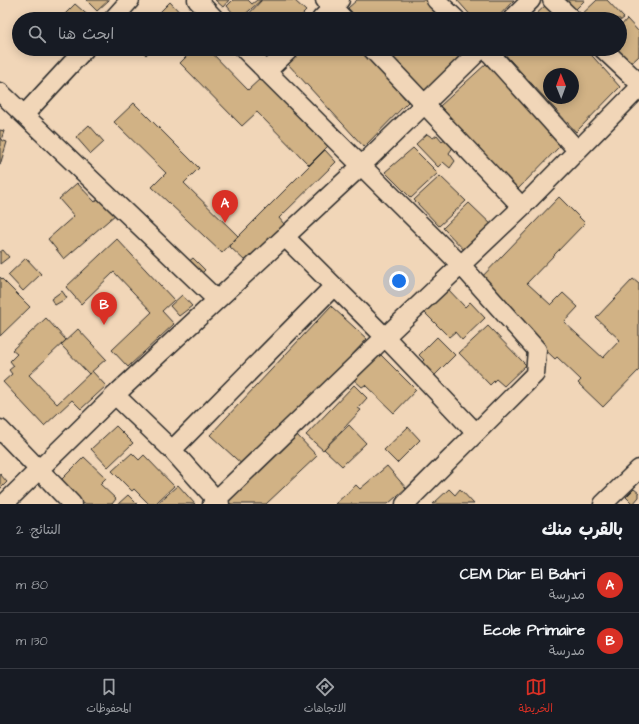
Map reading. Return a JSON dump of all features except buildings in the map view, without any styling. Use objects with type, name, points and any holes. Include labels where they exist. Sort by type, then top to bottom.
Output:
[{"type":"street","points":[[119,12],[130,0]]},
{"type":"street","points":[[197,0],[208,12]]},
{"type":"street","points":[[436,0],[449,12]]},
{"type":"street","points":[[519,12],[531,0]]},
{"type":"street","points":[[552,0],[565,12]]},
{"type":"street","points":[[24,116],[79,56]]},
{"type":"street","points":[[251,56],[461,265],[537,350],[535,374],[405,504]]},
{"type":"street","points":[[266,72],[283,56]]},
{"type":"street","points":[[378,56],[522,207]]},
{"type":"street","points":[[4,504],[115,395],[361,166],[474,56]]},
{"type":"street","points":[[492,56],[577,150]]},
{"type":"street","points":[[610,56],[639,83]]},
{"type":"street","points":[[115,395],[172,450],[216,503],[385,337],[522,207],[639,88]]},
{"type":"street","points":[[0,92],[217,300]]},
{"type":"street","points":[[285,237],[385,337],[476,433]]},
{"type":"street","points":[[172,450],[334,286]]},
{"type":"street","points":[[0,429],[72,504]]},
{"type":"street","points":[[604,504],[639,469]]},
{"type":"place","name":"CEM Diar El Bahri","points":[[225,223]]},
{"type":"place","name":"Ecole Primaire","points":[[104,325]]}]
